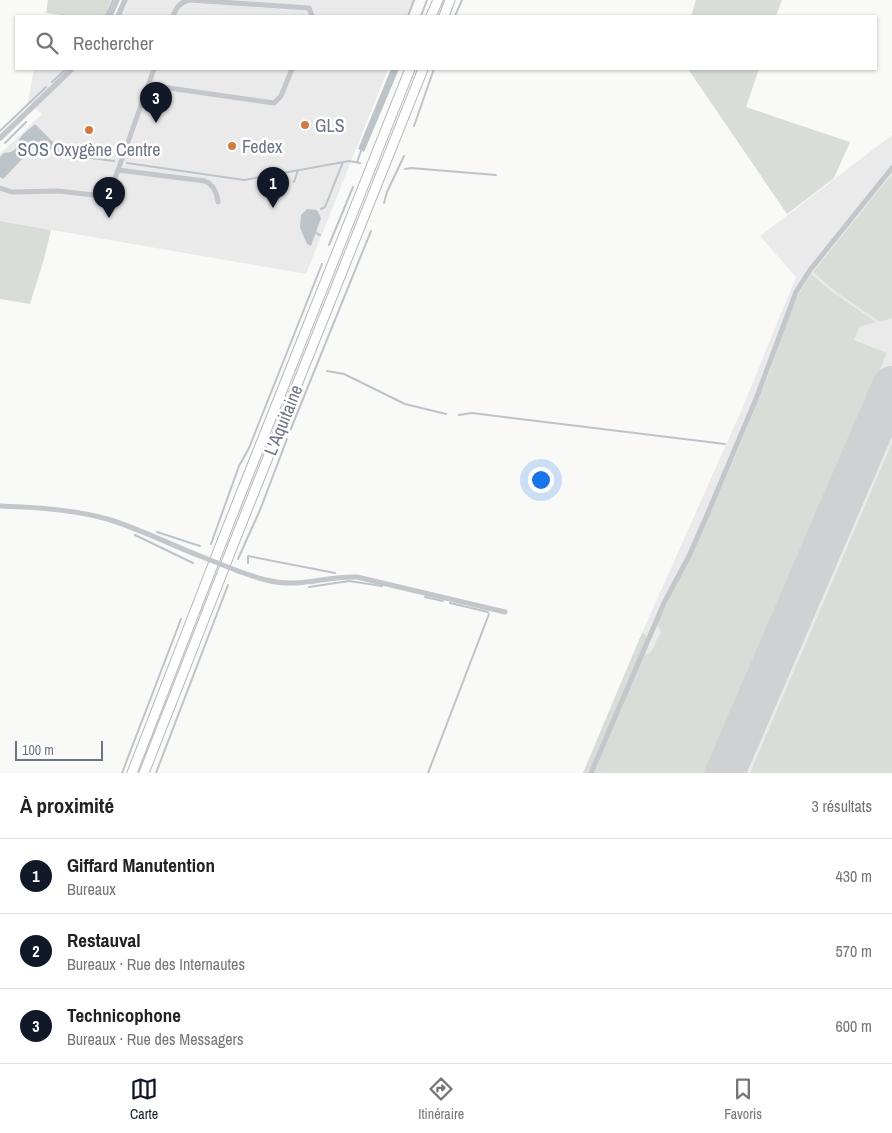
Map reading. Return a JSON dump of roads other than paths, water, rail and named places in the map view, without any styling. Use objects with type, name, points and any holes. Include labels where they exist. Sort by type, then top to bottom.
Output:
[{"type":"highway","points":[[431,15],[438,0]]},
{"type":"highway","points":[[444,15],[450,0]]},
{"type":"highway","name":"L'Aquitaine","points":[[132,773],[410,70]]},
{"type":"highway","name":"L'Aquitaine","points":[[144,773],[423,70]]},
{"type":"street","points":[[112,15],[118,0]]},
{"type":"street","points":[[118,15],[125,0]]},
{"type":"street","points":[[174,15],[178,6],[187,1],[276,3],[309,8],[312,15]]},
{"type":"street","points":[[0,138],[71,70]]},
{"type":"street","points":[[0,188],[12,192],[58,191],[103,196],[111,189],[154,70]]},
{"type":"street","points":[[148,85],[274,103],[281,96],[292,70]]},
{"type":"street","points":[[591,773],[664,603],[703,523],[759,392],[796,292],[810,270],[892,168]]},
{"type":"street","points":[[118,170],[205,181],[214,188],[218,202]]},
{"type":"street","points":[[0,506],[17,506],[97,516],[262,580],[286,583],[357,577],[505,612]]},
{"type":"waterway","points":[[106,15],[113,0]]},
{"type":"waterway","points":[[408,15],[414,0]]},
{"type":"waterway","points":[[421,15],[427,0]]},
{"type":"waterway","points":[[455,15],[462,0]]},
{"type":"waterway","points":[[52,82],[65,70]]},
{"type":"waterway","points":[[414,126],[434,70]]},
{"type":"waterway","points":[[0,131],[46,87]]},
{"type":"waterway","points":[[5,143],[26,122]]},
{"type":"waterway","points":[[57,149],[61,154],[114,161]]},
{"type":"waterway","points":[[357,162],[361,151]]},
{"type":"waterway","points":[[384,203],[387,192],[404,156]]},
{"type":"waterway","points":[[127,163],[244,180],[349,161],[360,163]]},
{"type":"waterway","points":[[321,209],[325,207],[343,162]]},
{"type":"waterway","points":[[405,169],[496,175]]},
{"type":"waterway","points":[[294,182],[298,170]]},
{"type":"waterway","points":[[329,245],[353,187]]},
{"type":"waterway","points":[[290,431],[371,231]]},
{"type":"waterway","points":[[316,233],[320,235]]},
{"type":"waterway","points":[[211,544],[239,466],[249,448],[322,264]]},
{"type":"waterway","points":[[327,371],[344,374],[405,404],[446,414]]},
{"type":"waterway","points":[[459,415],[472,413],[725,444]]},
{"type":"waterway","points":[[238,559],[260,510],[287,439]]},
{"type":"waterway","points":[[157,532],[200,546]]},
{"type":"waterway","points":[[135,535],[193,563]]},
{"type":"waterway","points":[[248,563],[248,556],[335,573]]},
{"type":"waterway","points":[[309,587],[349,581],[382,586]]},
{"type":"waterway","points":[[156,773],[228,585]]},
{"type":"waterway","points":[[425,597],[443,601]]},
{"type":"waterway","points":[[450,603],[488,612]]},
{"type":"waterway","points":[[428,773],[489,614]]},
{"type":"waterway","points":[[122,773],[181,619]]},
{"type":"place","name":"Technicophone","points":[[156,123]]},
{"type":"place","name":"GLS","points":[[305,125]]},
{"type":"place","name":"SOS Oxygène Centre","points":[[89,130]]},
{"type":"place","name":"Fedex","points":[[232,146]]},
{"type":"place","name":"Giffard Manutention","points":[[273,208]]},
{"type":"place","name":"Restauval","points":[[109,218]]}]
